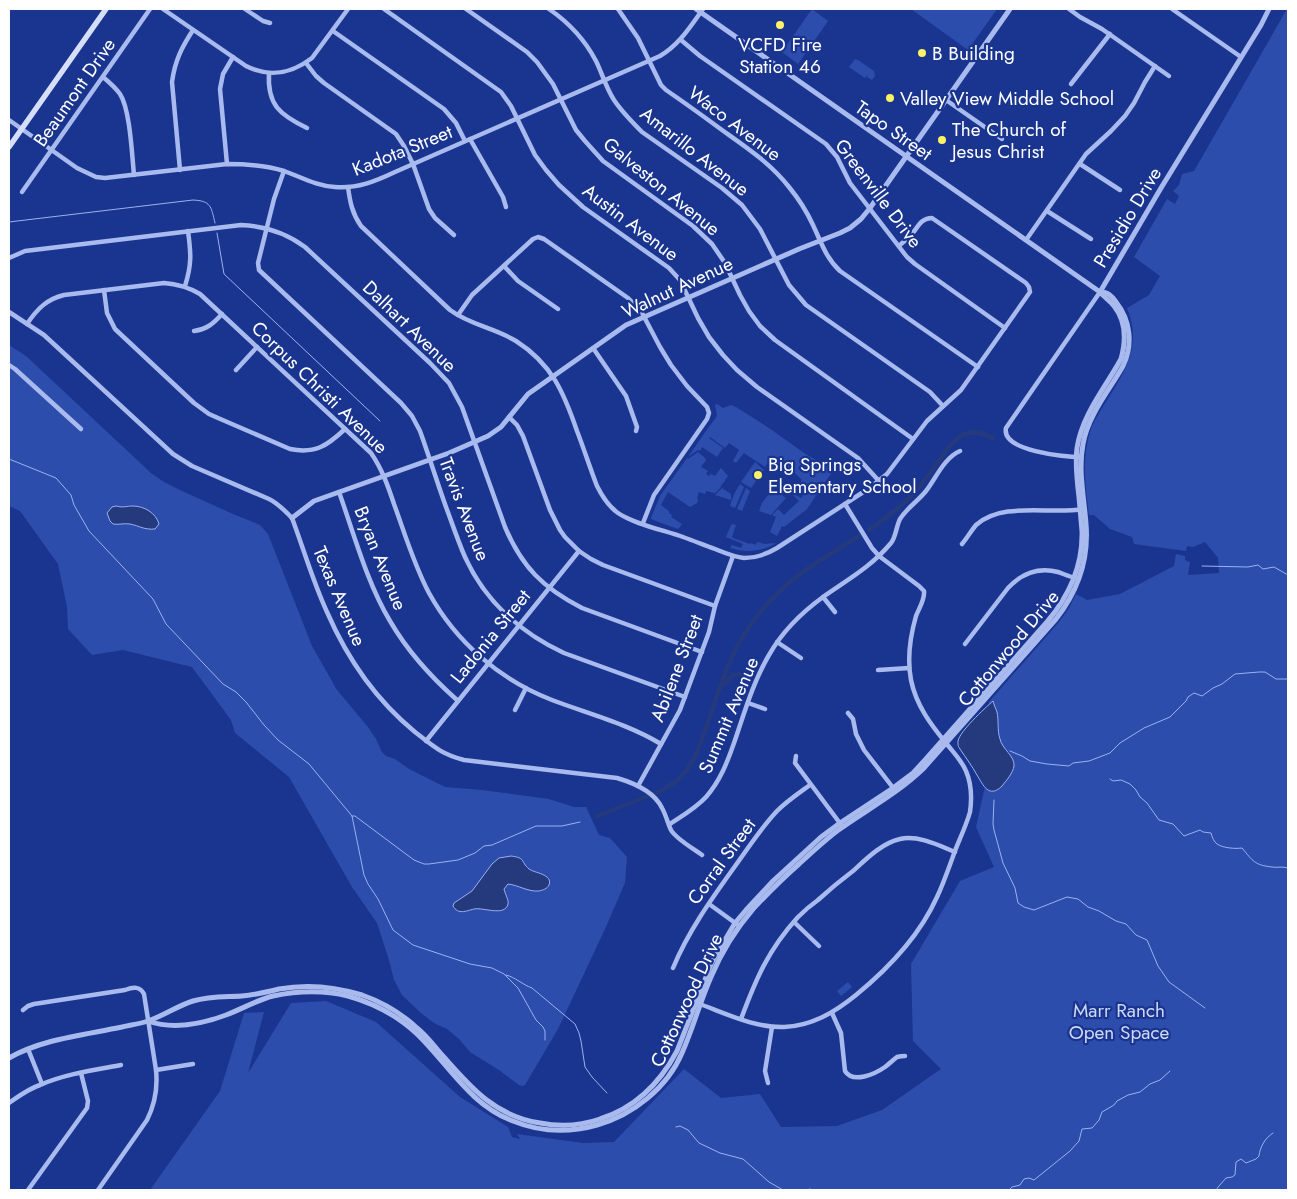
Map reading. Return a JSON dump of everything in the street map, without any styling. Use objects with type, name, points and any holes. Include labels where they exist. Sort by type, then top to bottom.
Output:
[{"type":"main road","points":[[9,147],[106,9]]},
{"type":"street","name":"Beaumont Drive","points":[[22,192],[150,9]]},
{"type":"street","points":[[163,9],[233,57],[253,69],[269,74],[287,72],[306,63],[317,53],[348,9]]},
{"type":"street","points":[[245,9],[263,22],[270,23]]},
{"type":"street","name":"Austin Avenue","points":[[384,9],[497,88],[507,99],[535,155],[559,186],[583,207],[669,268],[680,280],[709,337],[737,370],[757,387],[858,458],[879,481]]},
{"type":"street","name":"Galveston Avenue","points":[[466,9],[527,52],[537,62],[546,73],[561,99],[576,130],[595,153],[613,169],[702,233],[720,254],[740,295],[760,326],[775,340],[914,439]]},
{"type":"street","name":"Amarillo Avenue","points":[[550,9],[560,16],[586,45],[605,80],[612,98],[623,113],[642,132],[722,188],[742,205],[760,229],[789,285],[806,304],[930,392],[943,406]]},
{"type":"street","name":"Waco Avenue","points":[[618,9],[638,38],[661,85],[751,150],[777,173],[802,205],[829,259],[840,271],[978,367]]},
{"type":"street","name":"Walnut Avenue","points":[[292,518],[314,501],[430,460],[495,432],[528,394],[626,325],[850,228],[870,208],[1010,9]]},
{"type":"street","points":[[1069,9],[1110,34],[1169,76]]},
{"type":"street","points":[[1172,9],[1241,57]]},
{"type":"street","name":"Presidio Drive","points":[[1079,457],[1038,452],[1012,441],[1006,435],[1006,428],[1100,292],[1268,9]]},
{"type":"street","name":"Kadota Street","points":[[9,120],[77,168],[96,177],[105,178],[227,164],[257,165],[284,171],[325,186],[336,188],[348,187],[372,182],[667,52],[681,40],[700,10]]},
{"type":"street","name":"Tapo Street","points":[[700,10],[1100,292]]},
{"type":"street","points":[[180,170],[172,82],[179,54],[194,30]]},
{"type":"street","points":[[333,31],[444,109],[468,140],[503,197],[506,206]]},
{"type":"street","points":[[1071,84],[1110,34]]},
{"type":"street","name":"Greenville Drive","points":[[681,40],[700,56],[826,144],[836,157],[850,183],[915,264],[1005,328]]},
{"type":"street","points":[[227,164],[220,89],[223,74],[233,57]]},
{"type":"street","points":[[306,63],[316,76],[396,134],[413,164],[429,209],[435,218],[454,235]]},
{"type":"street","points":[[1026,240],[1092,148],[1124,116],[1155,66]]},
{"type":"street","points":[[269,74],[268,91],[274,104],[298,124],[307,128]]},
{"type":"street","points":[[102,78],[110,83],[120,94],[126,109],[134,175]]},
{"type":"street","points":[[946,100],[1002,140]]},
{"type":"street","points":[[1080,164],[1120,190]]},
{"type":"street","points":[[267,228],[274,199],[284,171]]},
{"type":"street","points":[[348,187],[351,209],[361,226],[458,316],[517,341],[536,357],[553,376],[567,403],[597,486],[609,505],[618,513],[733,556],[752,558],[770,552],[879,481],[894,466],[927,420],[961,390],[1030,289],[1028,284],[932,218],[922,221],[911,236],[899,246]]},
{"type":"street","points":[[1047,211],[1091,239]]},
{"type":"street","name":"Dalhart Avenue","points":[[9,258],[25,251],[241,225],[267,228],[288,236],[305,247],[449,383],[462,407],[511,542],[527,567],[548,588],[582,608],[702,652]]},
{"type":"street","name":"Travis Avenue","points":[[267,228],[258,263],[259,270],[407,409],[417,423],[460,545],[470,568],[491,599],[518,625],[541,642],[564,653],[685,697]]},
{"type":"street","points":[[185,286],[191,262],[188,232]]},
{"type":"street","points":[[458,316],[472,296],[533,239],[538,237],[544,239],[637,306],[671,365],[687,386],[707,407],[709,412],[707,419],[654,495],[643,523]]},
{"type":"street","points":[[504,266],[518,281],[558,309]]},
{"type":"street","name":"Corpus Christi Avenue","points":[[28,324],[39,308],[53,298],[64,295],[164,283],[185,286],[200,294],[371,453],[384,476],[415,562],[429,593],[456,632],[471,648],[488,663],[526,688],[552,700],[639,732],[661,744]]},
{"type":"street","points":[[104,290],[107,313],[115,329],[190,399],[209,414],[298,451],[307,451],[324,446],[345,429]]},
{"type":"street","name":"Cottonwood Drive","points":[[148,1021],[158,1025],[178,1026],[227,1015],[273,996],[292,993],[328,992],[344,995],[377,1006],[408,1026],[477,1100],[490,1110],[512,1121],[531,1127],[556,1130],[586,1128],[617,1118],[636,1108],[653,1094],[678,1060],[712,962],[756,898],[808,849],[895,790],[945,741],[1065,598],[1076,578],[1081,547],[1082,509],[1077,446],[1086,420],[1121,359],[1124,349],[1125,336],[1120,316],[1115,307],[1100,292]]},
{"type":"street","name":"Texas Avenue","points":[[9,312],[44,335],[173,454],[192,466],[270,498],[281,506],[292,518],[326,611],[347,652],[381,699],[402,722],[434,748],[464,760],[617,778],[627,781],[649,792],[658,800],[671,830],[676,836],[702,855]]},
{"type":"street","points":[[194,331],[204,330],[222,314]]},
{"type":"street","points":[[236,370],[257,347]]},
{"type":"street","points":[[593,348],[626,396],[637,427],[636,431]]},
{"type":"street","points":[[9,365],[81,429]]},
{"type":"street","points":[[509,417],[517,425],[523,436],[555,521],[565,537],[579,551],[603,565],[715,606]]},
{"type":"street","name":"Summit Avenue","points":[[670,824],[694,807],[716,784],[726,766],[762,668],[777,642],[798,618],[879,556],[892,542],[901,517],[925,492],[951,456],[960,451]]},
{"type":"street","name":"Bryan Avenue","points":[[339,492],[371,582],[389,621],[419,663],[457,700]]},
{"type":"street","points":[[698,1003],[741,1019],[772,1027],[786,1027],[812,1022],[832,1013],[866,987],[909,943],[937,898],[970,812],[971,793],[966,770],[922,710],[909,668],[910,641],[917,615],[924,599],[924,591],[879,556],[845,504]]},
{"type":"street","points":[[962,544],[978,524],[998,514],[1020,511],[1066,512],[1082,509]]},
{"type":"street","name":"Ladonia Street","points":[[426,741],[457,700],[579,551]]},
{"type":"street","name":"Abilene Street","points":[[638,786],[677,718],[709,632],[715,606],[733,556]]},
{"type":"street","points":[[965,644],[1008,588],[1025,574],[1050,570],[1076,578]]},
{"type":"street","points":[[823,597],[835,612]]},
{"type":"street","points":[[777,642],[801,658]]},
{"type":"street","points":[[878,670],[909,668]]},
{"type":"street","points":[[515,710],[526,688]]},
{"type":"street","points":[[748,703],[765,709]]},
{"type":"street","points":[[848,713],[853,719],[856,734],[864,750],[895,790]]},
{"type":"street","points":[[796,756],[795,763],[841,825]]},
{"type":"street","name":"Corral Street","points":[[674,968],[690,932],[771,818],[786,803],[810,785]]},
{"type":"street","points":[[741,1019],[753,987],[777,943],[802,913],[864,861],[881,848],[900,839],[914,838],[934,843],[955,852]]},
{"type":"street","points":[[709,904],[737,925]]},
{"type":"street","points":[[794,922],[820,946]]},
{"type":"street","points":[[23,1010],[34,1004],[135,987],[140,989],[145,997],[156,1070],[156,1096],[147,1120],[98,1190]]},
{"type":"street","name":"Cottonwood Drive","points":[[148,1021],[180,1005],[195,1000],[250,995],[296,987],[320,987],[345,991],[376,1001],[406,1018],[425,1035],[475,1092],[498,1108],[523,1120],[564,1126],[593,1122],[606,1117],[631,1104],[648,1091],[670,1063],[698,1003]]},
{"type":"street","points":[[832,1013],[841,1033],[846,1074],[854,1078],[874,1074],[899,1056],[905,1056]]},
{"type":"street","points":[[9,1058],[28,1049],[53,1041],[148,1021]]},
{"type":"street","points":[[768,1083],[765,1071],[772,1027]]},
{"type":"street","points":[[28,1049],[42,1084]]},
{"type":"street","points":[[156,1070],[193,1064]]},
{"type":"street","points":[[9,1103],[22,1094],[58,1078],[121,1065]]},
{"type":"street","points":[[28,1190],[87,1108],[88,1101],[81,1073]]},
{"type":"green space","points":[[812,9],[828,21],[798,64],[782,52]]},
{"type":"green space","points":[[911,9],[997,9],[968,50]]},
{"type":"green space","name":"Marr Ranch Open Space","points":[[1287,9],[1288,1190],[150,1190],[220,1091],[244,1013],[264,1012],[248,1073],[291,1003],[326,1001],[376,1022],[460,1097],[508,1127],[512,1137],[520,1139],[517,1134],[583,1143],[614,1142],[684,1069],[721,1098],[760,1094],[781,1127],[837,1126],[882,1110],[941,1069],[913,1041],[911,964],[960,881],[994,867],[976,827],[987,777],[1010,753],[1002,747],[989,702],[1059,622],[1076,594],[1087,600],[1120,594],[1174,566],[1176,554],[1185,556],[1185,560],[1190,562],[1188,575],[1219,573],[1218,558],[1205,542],[1193,547],[1187,546],[1186,551],[1134,544],[1132,537],[1110,529],[1094,515],[1089,515],[1085,481],[1086,449],[1092,426],[1125,370],[1130,356],[1133,341],[1132,325],[1127,308],[1149,295],[1160,276],[1134,257],[1167,199],[1175,204],[1179,196],[1173,191],[1179,185],[1182,174],[1194,171]]},
{"type":"green space","points":[[855,59],[874,71],[875,76],[872,80],[867,77],[869,73],[865,78],[849,67]]},
{"type":"green space","points":[[9,345],[26,356],[151,473],[182,491],[260,525],[268,534],[312,646],[337,690],[368,727],[386,756],[395,759],[409,769],[445,787],[549,799],[574,807],[586,807],[599,835],[610,838],[627,857],[625,883],[605,929],[558,1029],[525,1085],[519,1085],[470,1052],[459,1039],[421,1013],[402,995],[394,980],[377,923],[352,887],[289,777],[235,733],[231,720],[192,667],[123,650],[92,655],[68,629],[67,607],[58,564],[20,511],[9,506]]},
{"type":"green space","points":[[717,404],[723,408],[731,405],[736,407],[810,457],[820,462],[822,460],[834,469],[833,472],[830,471],[831,475],[807,509],[784,527],[782,526],[777,536],[770,532],[776,517],[772,515],[778,509],[784,515],[799,501],[792,494],[801,498],[807,490],[799,484],[802,480],[792,470],[772,457],[765,467],[744,453],[736,463],[733,461],[739,450],[729,443],[725,448],[710,437],[723,448],[717,457],[702,447],[700,451],[698,450],[688,457],[715,419],[717,415],[715,405]]},
{"type":"green space","points":[[698,452],[706,460],[701,467],[708,471],[706,474],[715,476],[721,468],[728,476],[721,487],[715,493],[706,491],[705,494],[699,492],[697,503],[690,507],[668,492],[661,505],[670,512],[671,517],[682,524],[678,529],[653,520],[651,518],[660,496],[687,458]]},
{"type":"green space","points":[[755,462],[764,470],[751,488],[741,482]]},
{"type":"green space","points":[[740,484],[744,487],[735,508],[730,506]]},
{"type":"green space","points":[[771,487],[786,498],[771,515],[759,511],[762,503],[771,491],[769,489]]},
{"type":"green space","points":[[722,488],[731,494],[731,500],[715,495]]},
{"type":"green space","points":[[746,488],[750,491],[742,511],[737,509]]},
{"type":"green space","points":[[733,524],[736,525],[733,538],[756,545],[757,542],[765,544],[776,543],[754,551],[730,548],[732,545],[741,548],[743,544],[726,537]]},
{"type":"green space","points":[[848,982],[852,987],[841,996],[837,991]]},
{"type":"shaded area","points":[[137,506],[145,509],[152,513],[159,524],[155,529],[151,529],[130,524],[113,524],[107,513],[112,507]]},
{"type":"shaded area","points":[[993,701],[997,712],[1001,743],[1013,759],[1014,766],[1011,774],[1002,786],[997,790],[990,791],[984,786],[959,747],[958,741],[968,726]]},
{"type":"shaded area","points":[[511,856],[521,859],[529,869],[546,876],[549,885],[543,890],[535,891],[508,884],[504,889],[508,904],[503,910],[474,909],[462,912],[455,909],[454,903],[472,891],[492,864],[499,858]]},
{"type":"waterway","points":[[9,222],[193,200],[207,203],[215,223]]},
{"type":"waterway","points":[[217,233],[224,274],[380,421]]},
{"type":"waterway","points":[[869,530],[911,496],[946,450],[958,438],[965,434],[973,433],[993,438]]},
{"type":"waterway","points":[[9,459],[56,478],[71,495],[74,505],[89,531],[153,599],[166,624],[223,684],[236,692],[246,702],[278,740],[309,764],[352,816],[364,875],[393,930],[413,945],[470,964],[492,968],[504,974],[518,988],[536,1020],[543,1027],[545,1040]]},
{"type":"waterway","points":[[597,816],[661,791],[677,781],[694,759],[727,668],[743,636],[757,616],[790,582],[859,536]]},
{"type":"waterway","points":[[1202,566],[1248,567],[1258,565],[1263,569],[1274,567],[1288,575]]},
{"type":"waterway","points":[[1010,751],[1030,761],[1047,764],[1069,766],[1073,763],[1089,761],[1110,753],[1120,743],[1144,728],[1170,717],[1194,693],[1202,696],[1235,674],[1265,672],[1276,679],[1288,679]]},
{"type":"waterway","points":[[723,685],[733,675],[745,674]]},
{"type":"waterway","points":[[1110,779],[1113,781],[1121,780],[1130,784],[1159,820],[1173,824],[1184,836],[1200,830],[1211,833],[1217,844],[1229,848],[1242,848],[1257,864],[1288,868]]},
{"type":"waterway","points":[[994,800],[994,830],[1003,863],[1015,888],[1018,903],[1034,910],[1067,897],[1078,899],[1088,907],[1126,924],[1136,935],[1147,940],[1158,966],[1169,982],[1205,1008]]},
{"type":"waterway","points":[[352,816],[355,816],[414,860],[424,864],[458,860],[475,853],[484,846],[492,845],[536,826],[562,826],[580,822]]},
{"type":"waterway","points":[[506,975],[532,988],[575,1024],[581,1041],[585,1067],[607,1093]]},
{"type":"waterway","points":[[1009,1190],[1020,1185],[1024,1179],[1034,1180],[1070,1151],[1079,1141],[1082,1129],[1092,1128],[1099,1120],[1102,1112],[1117,1101],[1128,1095],[1140,1092],[1150,1084],[1160,1080],[1170,1071]]},
{"type":"waterway","points":[[676,1127],[680,1126],[688,1130],[699,1143],[720,1153],[743,1159],[769,1182],[783,1190]]},
{"type":"waterway","points":[[1216,1190],[1226,1178],[1235,1175],[1236,1162],[1241,1159],[1246,1163],[1256,1159],[1259,1156],[1263,1143],[1273,1133]]},
{"type":"waterway","points":[[806,1190],[813,1190]]},
{"type":"place","name":"VCFD Fire Station 46","points":[[780,25]]},
{"type":"place","name":"B Building","points":[[922,53]]},
{"type":"place","name":"Valley View Middle School","points":[[890,98]]},
{"type":"place","name":"The Church of Jesus Christ","points":[[942,140]]},
{"type":"place","name":"Big Springs Elementary School","points":[[758,475]]}]
